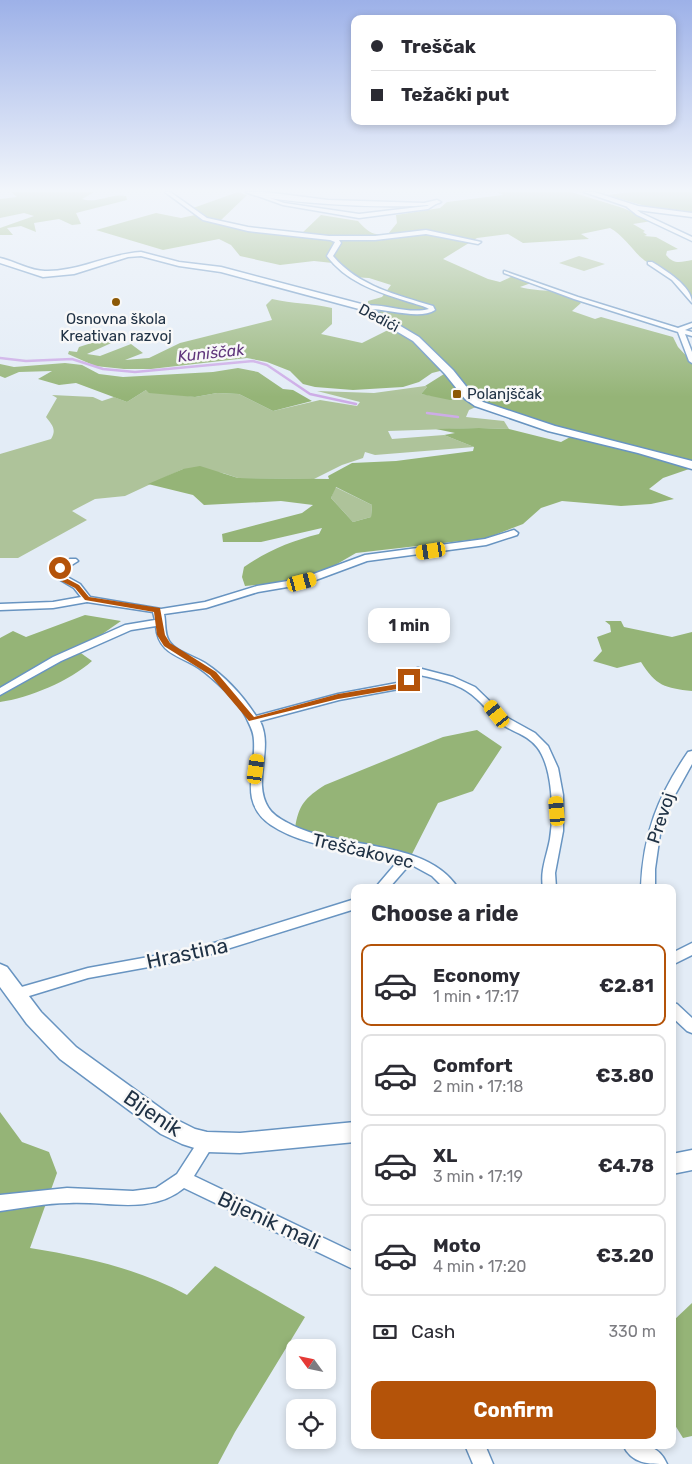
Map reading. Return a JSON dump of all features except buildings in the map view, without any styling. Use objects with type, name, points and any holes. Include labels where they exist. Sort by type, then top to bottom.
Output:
[{"type":"street","name":"Dedići","points":[[1,260],[43,274],[74,271],[109,260]]},
{"type":"street","name":"Dedići","points":[[165,260],[221,270],[362,306],[416,338],[450,372],[469,397],[479,404],[552,429],[641,450],[692,465]]},
{"type":"street","points":[[335,260],[352,276],[396,298],[431,307],[432,310],[424,313],[388,307],[362,306]]},
{"type":"street","points":[[650,263],[674,279],[692,301]]},
{"type":"street","points":[[506,272],[576,298],[692,334]]},
{"type":"street","points":[[680,329],[692,325]]},
{"type":"street","points":[[680,329],[692,361]]},
{"type":"street","points":[[0,692],[57,659],[129,627],[160,617],[257,589],[302,582],[365,558],[486,542],[514,532]]},
{"type":"street","points":[[73,561],[60,568],[57,575],[77,586],[87,599]]},
{"type":"street","points":[[0,607],[53,605],[87,599],[155,609],[160,617]]},
{"type":"street","name":"Treščakovec","points":[[160,617],[161,635],[167,645],[213,673],[252,720],[259,734],[255,777],[257,792],[263,808],[272,820],[300,837],[317,842],[408,858],[437,874],[448,884]]},
{"type":"street","points":[[252,720],[338,697],[400,686],[418,671],[456,681],[471,688],[503,720],[536,738],[546,748],[553,767],[558,832],[548,878],[549,884]]},
{"type":"street","name":"Prevoj","points":[[648,884],[649,858],[657,822],[665,799],[688,766],[692,755]]},
{"type":"street","points":[[385,884],[408,858]]},
{"type":"street","name":"Hrastina","points":[[16,994],[88,973],[198,953],[234,944],[351,905]]},
{"type":"street","points":[[676,958],[692,948]]},
{"type":"street","name":"Bijenik","points":[[0,972],[50,1036],[68,1053],[169,1127],[190,1138],[207,1142],[265,1142],[309,1135],[351,1132]]},
{"type":"street","points":[[676,1012],[692,1027]]},
{"type":"street","points":[[0,1203],[78,1195],[142,1199],[163,1194],[183,1179],[207,1142]]},
{"type":"street","points":[[676,1163],[692,1160]]},
{"type":"street","name":"Bijenik mali","points":[[183,1179],[351,1260]]},
{"type":"street","points":[[477,1449],[483,1464]]},
{"type":"street","points":[[638,1449],[657,1464]]},
{"type":"green space","points":[[259,260],[446,260],[488,279],[500,282],[513,276],[531,283],[520,287],[560,292],[568,295],[581,303],[572,311],[595,319],[601,317],[673,337],[678,347],[692,362],[692,462],[549,426],[478,401],[452,368],[432,373],[419,382],[403,387],[353,390],[315,387],[303,384],[290,371],[267,362],[247,358],[151,369],[124,369],[95,366],[68,354],[69,351],[77,352],[79,347],[107,338],[118,340],[87,354],[100,356],[131,344],[143,353],[125,360],[149,358],[180,343],[272,320],[266,305],[272,299],[332,308],[332,324],[321,334],[362,343],[388,330],[382,322],[368,314],[368,301],[382,297],[391,285],[369,278],[352,277],[342,264],[314,261],[280,265]]},
{"type":"green space","points":[[567,260],[593,260],[605,264],[584,271],[559,263]]},
{"type":"green space","points":[[645,260],[678,262],[692,260],[692,298],[688,292]]},
{"type":"green space","points":[[65,363],[82,365],[99,374],[123,377],[213,372],[238,368],[258,372],[283,389],[293,390],[312,401],[273,411],[239,394],[217,393],[195,397],[149,393],[146,390],[127,402],[76,383],[59,385],[38,379],[52,371],[19,372],[5,378],[0,376],[0,364],[14,367]]},
{"type":"green space","points":[[444,374],[448,375],[467,399],[450,400],[421,394],[427,387],[425,386]]},
{"type":"green space","points":[[427,387],[421,394],[460,400],[467,399],[478,406],[469,410],[466,417],[504,421],[509,429],[388,431],[392,439],[444,435],[474,447],[375,455],[365,452],[363,458],[342,465],[314,479],[238,478],[223,473],[183,469],[125,496],[95,499],[72,511],[87,520],[18,558],[0,558],[0,454],[51,439],[54,430],[46,417],[57,398],[52,395],[93,397],[102,401],[114,397],[127,402],[146,390],[195,397],[217,393],[239,394],[273,411],[320,400],[357,406],[360,402],[317,391],[374,393]]},
{"type":"green space","points":[[436,429],[509,429],[561,442],[572,436],[692,468],[663,478],[649,489],[674,499],[651,504],[621,506],[562,501],[541,508],[523,524],[487,538],[356,553],[325,571],[289,582],[245,586],[242,577],[244,567],[280,547],[319,534],[322,528],[261,542],[223,542],[222,534],[302,513],[313,505],[281,501],[204,505],[193,495],[148,484],[183,469],[200,466],[238,478],[329,479],[328,476],[352,463],[396,461],[473,451],[474,447],[444,435],[455,433]],"holes":[[[336,487],[372,505],[371,517],[353,522],[331,498]]]},
{"type":"green space","points":[[335,487],[372,505],[371,517],[353,522],[331,498]]},
{"type":"green space","points":[[85,615],[121,621],[78,651],[92,661],[49,688],[24,697],[0,702],[0,638],[13,631],[26,637]]},
{"type":"green space","points":[[605,621],[621,621],[624,627],[672,637],[692,632],[692,691],[675,689],[662,684],[651,676],[641,662],[617,668],[593,661],[602,651],[597,637],[611,632],[610,625]]},
{"type":"green space","points":[[477,730],[502,747],[473,791],[438,803],[411,856],[333,843],[295,828],[304,802],[325,785],[443,737]]},
{"type":"green space","points":[[0,1112],[22,1142],[49,1152],[57,1173],[30,1248],[71,1255],[110,1265],[149,1278],[187,1295],[215,1266],[305,1317],[292,1339],[286,1339],[286,1348],[235,1432],[218,1464],[0,1464]]},
{"type":"green space","points":[[692,1303],[692,1436],[683,1438],[676,1427],[676,1318]]},
{"type":"waterway","name":"Kuniščak","points":[[0,358],[26,361],[72,359],[103,369],[135,372],[253,361],[267,365],[310,394],[356,404]]},
{"type":"waterway","name":"Kuniščak","points":[[427,413],[458,417]]},
{"type":"place","name":"Osnovna škola Kreativan razvoj","points":[[116,302]]},
{"type":"place","name":"Polanjščak","points":[[457,394]]},
{"type":"route","points":[[60,568],[57,573],[59,578],[77,586],[87,599],[157,610],[159,612],[161,635],[167,645],[213,673],[252,720],[338,697],[400,686],[409,680]]}]
